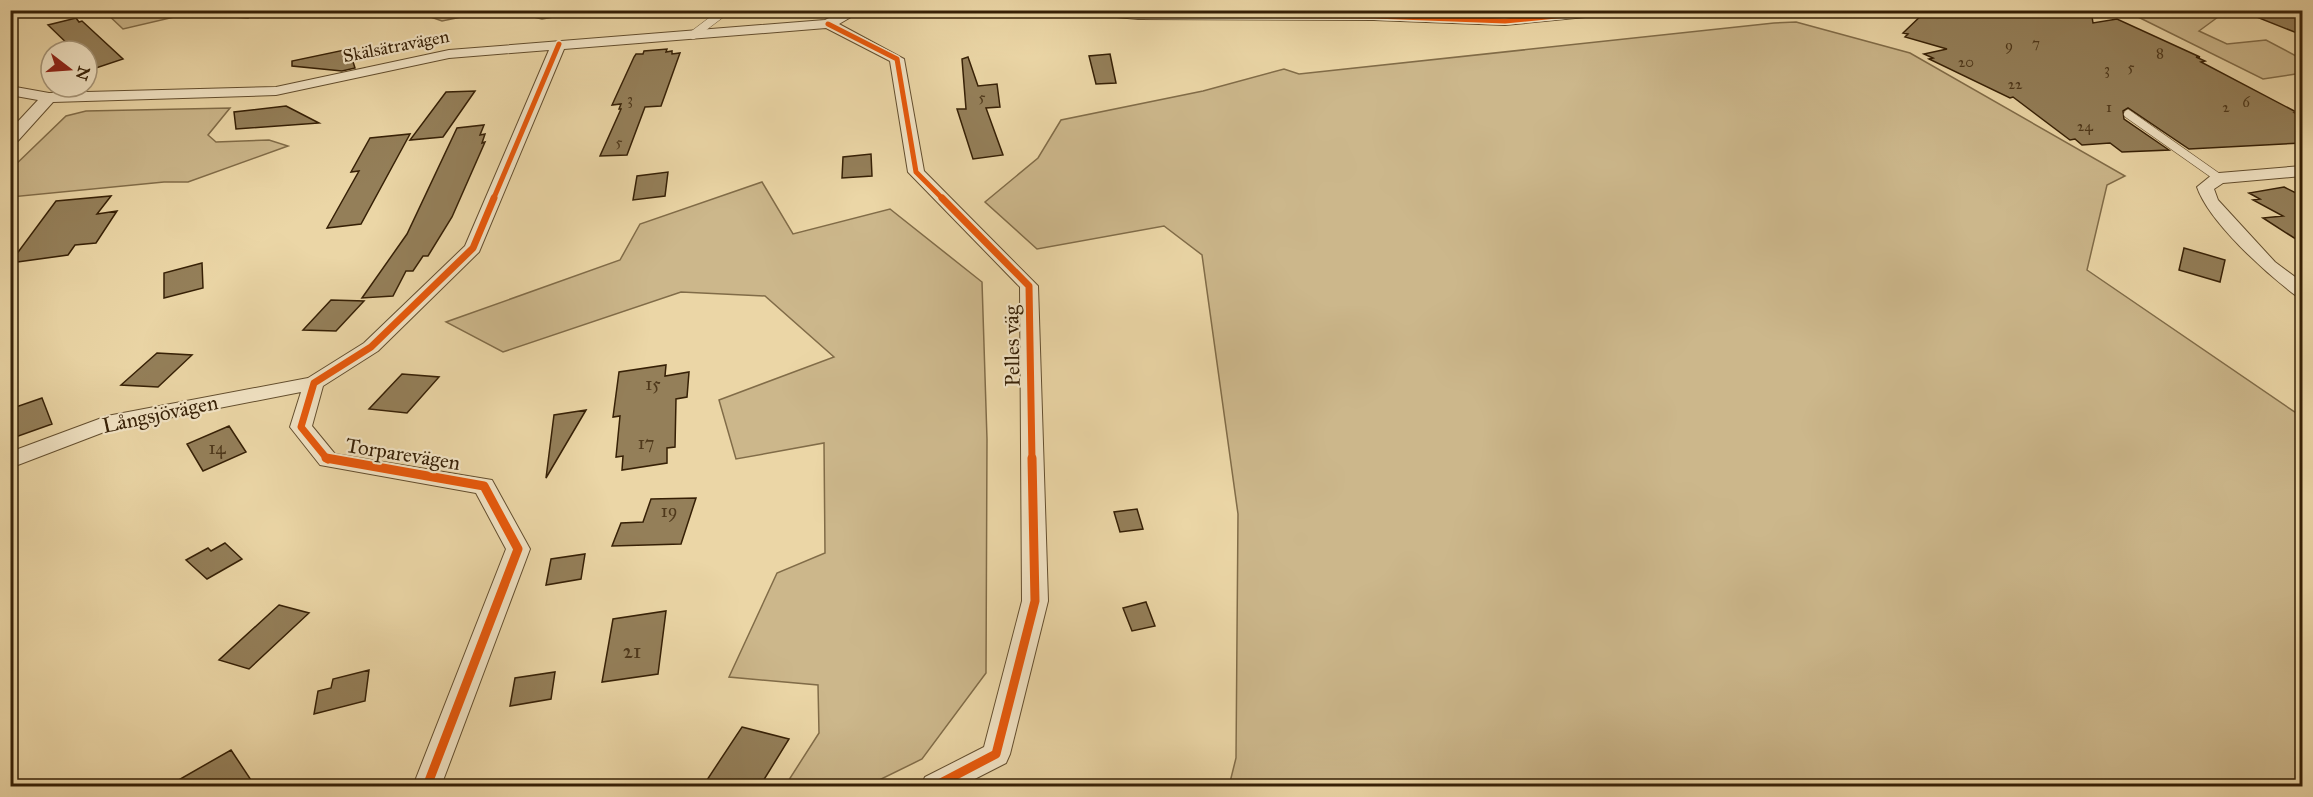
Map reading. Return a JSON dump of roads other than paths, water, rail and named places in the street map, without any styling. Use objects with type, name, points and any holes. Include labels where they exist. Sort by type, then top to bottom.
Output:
[{"type":"street","name":"Skälsätravägen","points":[[99,96],[276,91],[449,54],[828,24],[857,10]]},
{"type":"street","points":[[1084,10],[1138,15],[1374,16],[1505,21],[1568,12],[1616,10]]},
{"type":"street","name":"Pelles väg","points":[[828,24],[897,58],[916,171],[1029,286],[1035,601],[996,754],[935,786]]},
{"type":"street","points":[[314,383],[371,347],[473,248],[559,44]]},
{"type":"street","points":[[10,90],[39,96]]},
{"type":"street","points":[[10,140],[48,99]]},
{"type":"street","points":[[2302,171],[2219,178],[2205,187],[2210,201],[2269,266],[2302,291]]},
{"type":"street","name":"Långsjövägen","points":[[10,461],[107,423],[314,383]]},
{"type":"street","name":"Torparevägen","points":[[314,383],[301,427],[328,460],[484,486],[518,549],[427,786]]},
{"type":"lane","points":[[693,34],[726,10]]},
{"type":"lane","points":[[2128,114],[2219,178]]}]
